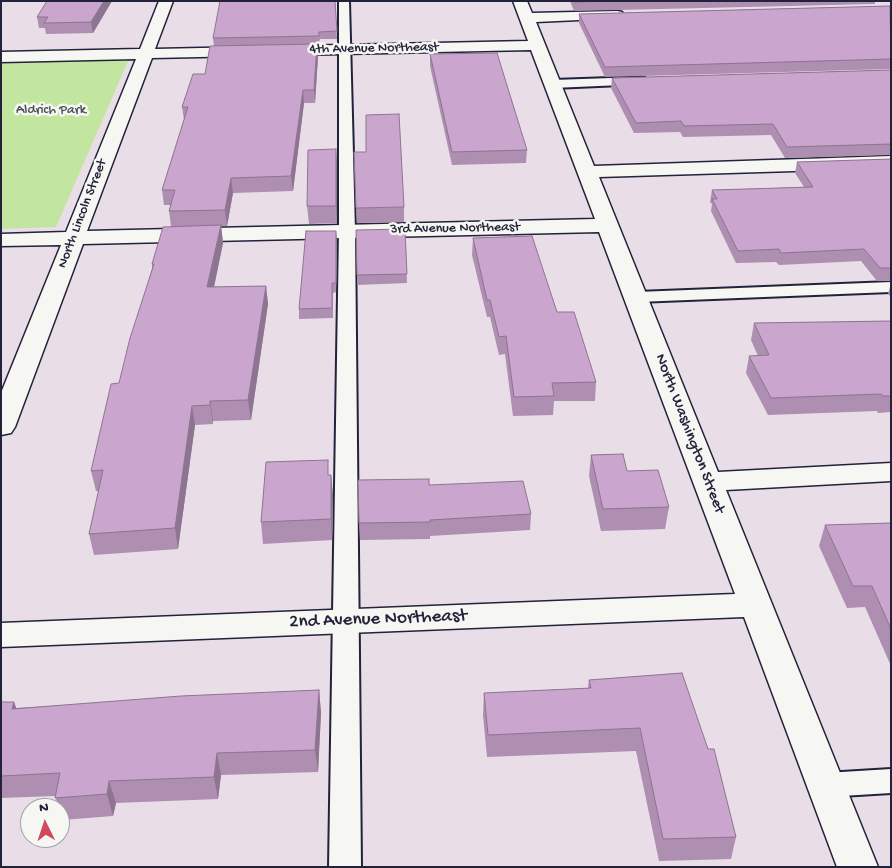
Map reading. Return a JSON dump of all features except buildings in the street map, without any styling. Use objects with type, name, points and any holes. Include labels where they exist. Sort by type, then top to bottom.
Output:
[{"type":"street","name":"North Lincoln Street","points":[[1,427],[166,1]]},
{"type":"street","points":[[523,9],[635,15]]},
{"type":"street","name":"North Washington Street","points":[[523,9],[609,225],[858,867]]},
{"type":"street","name":"4th Avenue Northeast","points":[[1,57],[537,45]]},
{"type":"street","points":[[587,172],[891,162]]},
{"type":"street","name":"3rd Avenue Northeast","points":[[1,240],[609,225]]},
{"type":"street","points":[[708,482],[891,472]]},
{"type":"street","name":"2nd Avenue Northeast","points":[[1,635],[755,605]]},
{"type":"lane","points":[[344,1],[347,231],[345,867]]},
{"type":"lane","points":[[553,84],[652,81]]},
{"type":"lane","points":[[637,297],[891,287]]},
{"type":"lane","points":[[825,785],[891,781]]},
{"type":"green space","name":"Aldrich Park","points":[[129,59],[56,227],[1,229],[1,62]]}]
